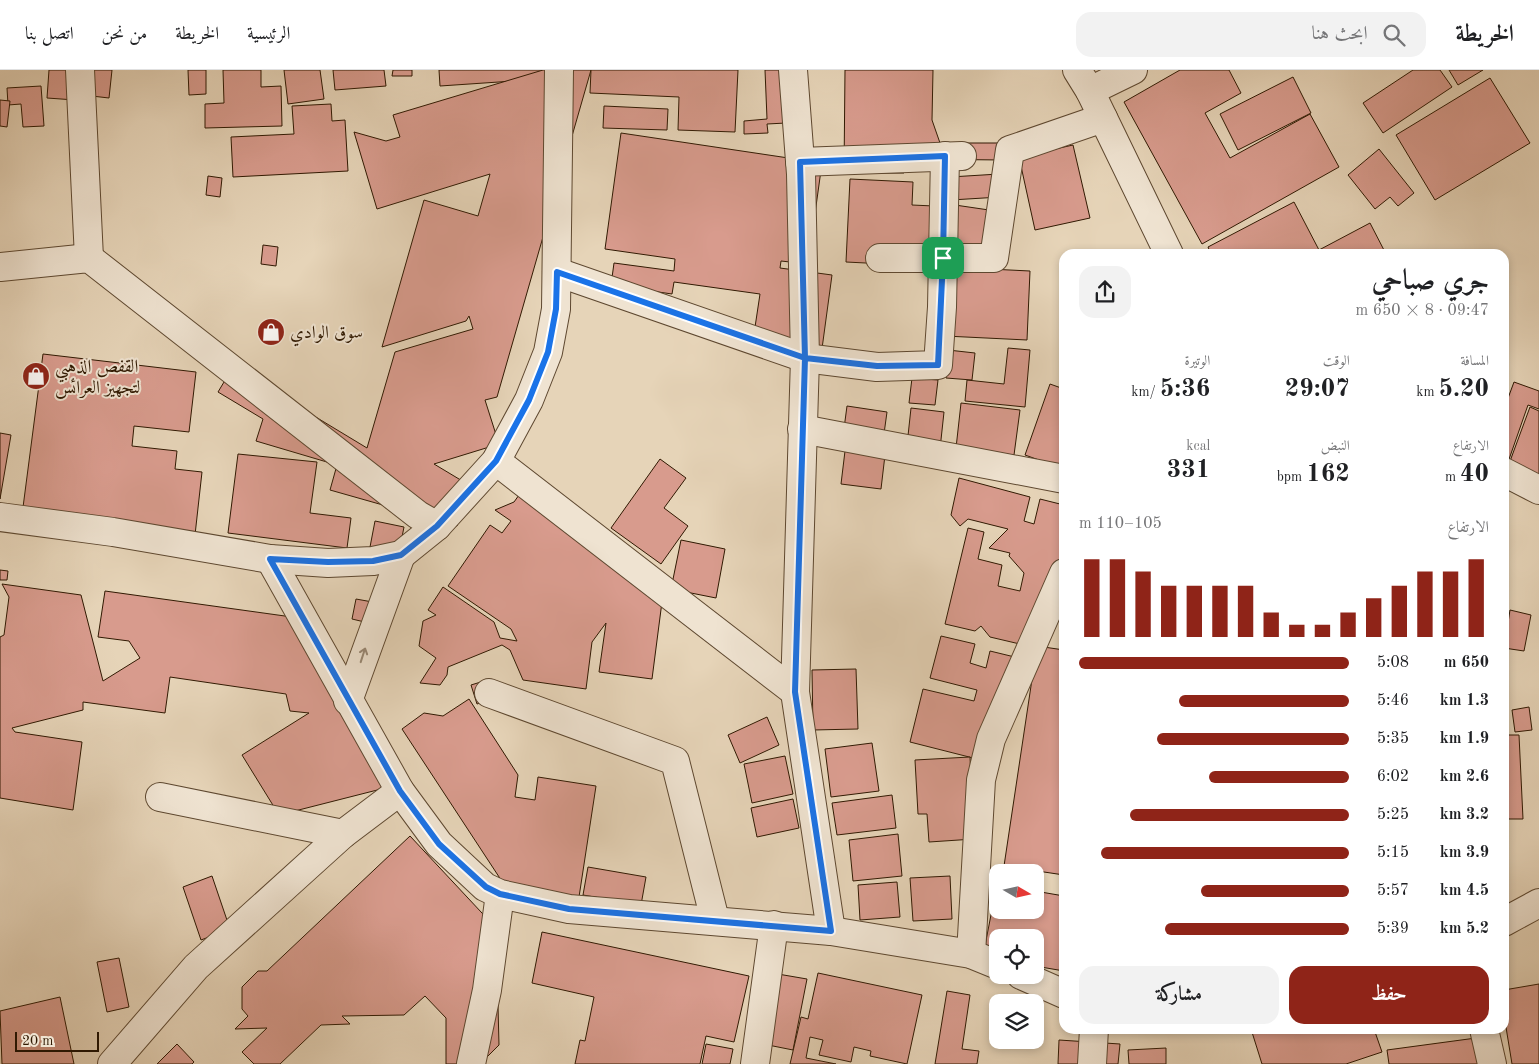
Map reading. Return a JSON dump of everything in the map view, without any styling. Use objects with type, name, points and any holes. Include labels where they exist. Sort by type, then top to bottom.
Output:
[{"type":"street","points":[[80,70],[89,258]]},
{"type":"street","points":[[0,517],[113,532],[270,559],[328,562],[373,561],[401,555],[437,526],[496,461],[529,400],[548,352],[556,309],[559,70]]},
{"type":"street","points":[[792,70],[800,162],[805,358],[795,692],[831,931]]},
{"type":"street","points":[[1133,70],[1083,81],[1167,249]]},
{"type":"street","points":[[880,258],[994,258],[1010,150],[1102,118]]},
{"type":"street","points":[[557,272],[805,358],[877,366],[938,365],[943,258],[953,156],[800,162]]},
{"type":"street","points":[[0,267],[89,258],[418,515],[437,526]]},
{"type":"street","points":[[802,429],[1059,478]]},
{"type":"street","points":[[496,461],[795,692]]},
{"type":"street","points":[[1509,475],[1539,490]]},
{"type":"street","points":[[348,701],[401,555]]},
{"type":"street","points":[[270,559],[400,791],[439,844],[457,864],[486,887],[500,894],[569,909],[831,931],[971,954],[989,961]]},
{"type":"street","points":[[971,954],[981,780],[991,739],[1059,584]]},
{"type":"street","points":[[490,692],[675,761],[715,920]]},
{"type":"street","points":[[112,1064],[196,967],[343,834],[400,791]]},
{"type":"street","points":[[160,797],[343,834]]},
{"type":"street","points":[[471,1064],[487,990],[500,894]]},
{"type":"street","points":[[1509,919],[1539,903]]},
{"type":"street","points":[[755,1064],[774,925]]},
{"type":"street","points":[[1041,984],[1059,992]]},
{"type":"street","points":[[1092,1064],[1094,1034]]},
{"type":"street","points":[[1485,1034],[1492,1064]]},
{"type":"building","points":[[49,70],[77,70],[75,100],[47,98]]},
{"type":"building","points":[[86,70],[112,70],[109,98],[83,95]]},
{"type":"building","points":[[188,70],[206,70],[206,94],[189,95]]},
{"type":"building","points":[[223,70],[261,70],[261,87],[281,86],[282,126],[205,128],[205,104],[224,103]]},
{"type":"building","points":[[284,70],[320,70],[324,99],[288,104]]},
{"type":"building","points":[[333,70],[384,70],[386,86],[335,90]]},
{"type":"building","points":[[393,70],[412,70],[412,76],[392,76]]},
{"type":"building","points":[[439,70],[543,70],[543,79],[440,86]]},
{"type":"building","points":[[543,70],[591,70],[497,397],[485,400],[499,444],[434,464],[469,485],[457,526],[330,490],[337,465],[256,441],[263,419],[218,392],[233,367],[367,448],[395,352],[473,329],[469,316],[466,321],[382,347],[424,200],[478,216],[490,174],[377,209],[354,132],[386,141],[400,137],[393,115]]},
{"type":"building","points":[[591,70],[738,70],[735,132],[678,130],[679,97],[590,93]]},
{"type":"building","points":[[765,70],[802,70],[805,122],[767,124],[768,133],[744,134],[744,121],[767,119]]},
{"type":"building","points":[[845,70],[933,70],[932,120],[940,143],[1003,143],[1003,160],[905,159],[904,173],[844,173]]},
{"type":"building","points":[[1180,70],[1229,70],[1241,93],[1205,113],[1230,158],[1310,114],[1339,167],[1202,244],[1124,102]]},
{"type":"building","points":[[1413,70],[1440,70],[1452,87],[1383,133],[1363,103]]},
{"type":"building","points":[[1449,70],[1483,70],[1458,85]]},
{"type":"building","points":[[1293,77],[1311,113],[1238,150],[1220,114]]},
{"type":"building","points":[[1490,78],[1530,143],[1435,200],[1396,135]]},
{"type":"building","points":[[41,86],[44,126],[23,127],[21,104],[8,105],[7,88]]},
{"type":"building","points":[[0,100],[10,101],[7,127],[0,126]]},
{"type":"building","points":[[331,104],[332,121],[345,120],[348,171],[233,177],[231,137],[294,134],[292,106]]},
{"type":"building","points":[[604,106],[668,109],[667,130],[603,128]]},
{"type":"building","points":[[621,133],[822,163],[808,264],[781,261],[780,268],[832,275],[821,356],[752,347],[760,294],[674,282],[672,294],[611,285],[614,263],[674,271],[675,259],[605,249]]},
{"type":"building","points":[[1073,145],[1090,218],[1035,230],[1019,157]]},
{"type":"building","points":[[1379,149],[1414,193],[1398,206],[1390,197],[1375,209],[1348,175]]},
{"type":"building","points":[[999,174],[1000,197],[951,200],[950,177]]},
{"type":"building","points":[[208,176],[222,178],[220,197],[206,195]]},
{"type":"building","points":[[850,179],[913,182],[912,205],[934,206],[931,260],[905,265],[846,262]]},
{"type":"building","points":[[1294,202],[1318,249],[1209,249],[1208,247]]},
{"type":"building","points":[[955,205],[989,210],[996,267],[947,260]]},
{"type":"building","points":[[1370,223],[1383,249],[1321,249]]},
{"type":"building","points":[[263,245],[278,247],[276,266],[261,264]]},
{"type":"building","points":[[948,267],[1030,271],[1027,340],[945,336]]},
{"type":"building","points":[[1008,348],[1030,350],[1025,407],[965,401],[967,380],[1004,384]]},
{"type":"building","points":[[948,350],[975,353],[972,380],[946,378]]},
{"type":"building","points":[[43,354],[196,372],[189,432],[134,426],[132,446],[177,451],[175,469],[202,472],[195,535],[22,515]]},
{"type":"building","points":[[912,378],[938,380],[935,405],[909,403]]},
{"type":"building","points":[[1514,382],[1539,391],[1539,409],[1528,405],[1509,459],[1509,396]]},
{"type":"building","points":[[1050,384],[1059,387],[1059,467],[1025,455]]},
{"type":"building","points":[[961,403],[1020,410],[1014,455],[956,448]]},
{"type":"building","points":[[847,406],[887,412],[883,441],[843,436]]},
{"type":"building","points":[[1530,407],[1539,411],[1539,484],[1509,473],[1509,464]]},
{"type":"building","points":[[911,408],[944,412],[940,449],[907,445]]},
{"type":"building","points":[[0,433],[11,435],[0,499]]},
{"type":"building","points":[[845,451],[885,455],[881,489],[841,484]]},
{"type":"building","points":[[238,454],[317,462],[310,513],[351,518],[347,548],[228,533]]},
{"type":"building","points":[[660,459],[686,478],[664,508],[688,526],[661,564],[611,528]]},
{"type":"building","points":[[959,478],[1030,497],[1024,521],[1034,524],[1040,499],[1059,504],[1059,581],[1041,649],[990,637],[981,626],[975,631],[945,624],[968,528],[984,532],[978,559],[1002,565],[998,586],[1020,591],[1024,573],[1009,556],[1010,553],[989,548],[1008,529],[968,519],[960,526],[951,515]]},
{"type":"building","points":[[519,495],[663,594],[652,679],[599,672],[606,623],[592,642],[586,689],[523,680],[510,650],[502,645],[448,667],[447,675],[440,685],[420,683],[436,658],[419,646],[423,621],[436,615],[428,610],[443,587],[494,622],[500,638],[517,641],[511,629],[448,586],[490,525],[502,533],[511,521],[495,510],[514,502]]},
{"type":"building","points":[[375,521],[404,527],[399,552],[370,547]]},
{"type":"building","points":[[681,540],[725,549],[716,598],[671,589]]},
{"type":"building","points":[[0,570],[8,571],[7,580],[0,580]]},
{"type":"building","points":[[2,584],[81,595],[103,681],[140,658],[129,641],[98,637],[105,591],[292,617],[393,786],[279,815],[242,755],[309,713],[290,711],[286,694],[170,677],[165,713],[83,702],[83,710],[12,728],[15,732],[82,742],[73,810],[0,798],[0,637],[4,635],[9,597]]},
{"type":"building","points":[[356,599],[378,603],[373,624],[352,619]]},
{"type":"building","points":[[1510,610],[1531,615],[1524,651],[1509,649]]},
{"type":"building","points":[[941,636],[975,644],[970,663],[986,668],[990,651],[1027,660],[981,760],[910,742],[923,689],[974,701],[977,690],[930,678]]},
{"type":"building","points":[[1037,646],[1059,649],[1059,874],[1044,872],[1044,864],[1004,864]]},
{"type":"building","points":[[856,669],[858,729],[813,730],[812,670]]},
{"type":"building","points":[[484,681],[490,700],[477,704],[471,685]]},
{"type":"building","points":[[469,699],[518,775],[515,797],[535,800],[538,777],[596,786],[579,897],[505,886],[402,729],[424,713],[443,716]]},
{"type":"building","points":[[1529,707],[1532,730],[1515,732],[1512,710]]},
{"type":"building","points":[[767,717],[779,745],[740,763],[728,735]]},
{"type":"building","points":[[1509,735],[1519,735],[1523,819],[1509,819]]},
{"type":"building","points":[[872,743],[879,791],[831,797],[825,749]]},
{"type":"building","points":[[785,756],[793,794],[752,803],[744,764]]},
{"type":"building","points":[[970,757],[974,839],[929,842],[927,814],[918,814],[915,760]]},
{"type":"building","points":[[892,795],[896,828],[837,835],[832,803]]},
{"type":"building","points":[[793,799],[799,828],[757,837],[751,808]]},
{"type":"building","points":[[898,834],[902,876],[853,881],[849,840]]},
{"type":"building","points":[[410,836],[496,928],[499,1045],[484,1060],[484,1064],[446,1064],[446,1018],[425,996],[404,1015],[342,1016],[350,1024],[321,1025],[280,1064],[254,1064],[242,1052],[267,1028],[235,1029],[248,1016],[242,1009],[242,987],[258,971],[267,971]]},
{"type":"building","points":[[588,867],[646,877],[641,905],[583,895]]},
{"type":"building","points":[[212,876],[230,929],[201,940],[183,887]]},
{"type":"building","points":[[950,876],[952,919],[913,921],[910,878]]},
{"type":"building","points":[[897,882],[900,917],[860,920],[858,885]]},
{"type":"building","points":[[1044,893],[1059,895],[1059,970],[1044,968],[1044,929],[989,929],[989,957],[983,956],[990,919],[1044,919]]},
{"type":"building","points":[[542,932],[749,976],[734,1042],[706,1036],[700,1064],[575,1064],[580,1040],[585,1041],[594,997],[532,983]]},
{"type":"building","points":[[119,958],[129,1007],[107,1012],[97,962]]},
{"type":"building","points":[[772,973],[807,979],[793,1050],[758,1043]]},
{"type":"building","points":[[818,973],[922,995],[907,1064],[870,1056],[871,1051],[854,1047],[851,1062],[819,1055],[823,1040],[810,1037],[806,1058],[836,1064],[790,1064],[801,1017],[808,1019]]},
{"type":"building","points":[[1539,984],[1539,1064],[1512,1064],[1507,1034],[1509,1034],[1509,989]]},
{"type":"building","points":[[947,991],[970,995],[962,1049],[979,1051],[977,1064],[935,1064]]},
{"type":"building","points":[[60,997],[74,1064],[2,1064],[0,1011]]},
{"type":"building","points":[[1253,1034],[1376,1034],[1382,1052],[1346,1064],[1262,1064]]},
{"type":"building","points":[[1476,1038],[1479,1064],[1389,1064],[1387,1050]]},
{"type":"building","points":[[1059,1040],[1120,1044],[1118,1064],[1058,1064]]},
{"type":"building","points":[[177,1044],[194,1062],[192,1064],[157,1064]]},
{"type":"building","points":[[706,1044],[733,1049],[730,1064],[702,1064]]},
{"type":"building","points":[[1166,1048],[1166,1064],[1129,1064],[1128,1050]]},
{"type":"place","name":"سوق الوادي","points":[[271,332]]},
{"type":"place","name":"القفص الذهبي لتجهيز العرائس","points":[[36,376]]},
{"type":"route","points":[[943,258],[938,365],[877,366],[805,358],[557,272],[556,309],[548,352],[529,400],[496,461],[437,526],[401,555],[373,561],[328,562],[270,559],[400,791],[439,844],[457,864],[486,887],[500,894],[569,909],[831,931],[795,692],[805,358],[800,162],[945,156],[943,258]]}]
